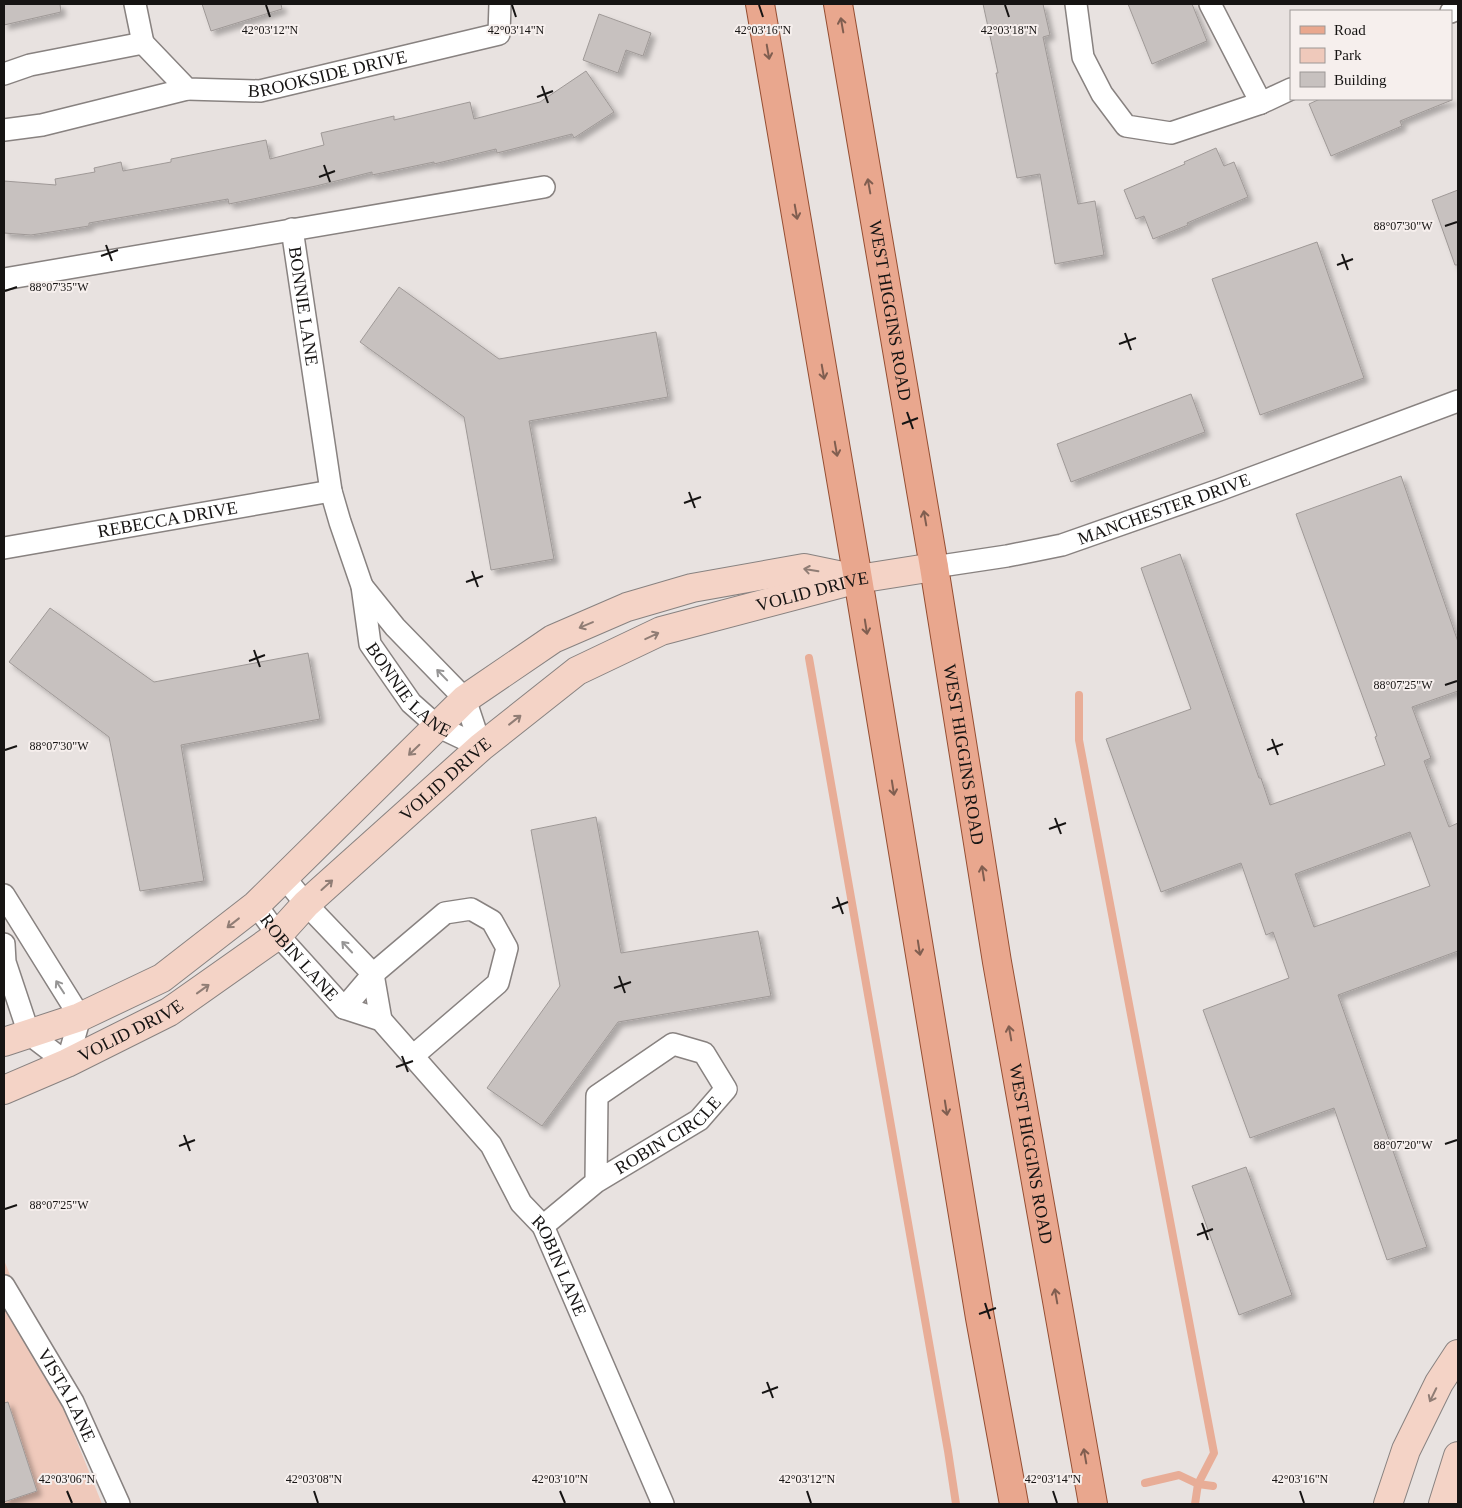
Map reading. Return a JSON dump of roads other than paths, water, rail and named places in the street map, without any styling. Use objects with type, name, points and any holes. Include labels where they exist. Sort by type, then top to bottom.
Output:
[{"type":"main road","points":[[760,4],[858,579],[980,1318],[1014,1504]]},
{"type":"main road","name":"WEST HIGGINS ROAD","points":[[838,4],[934,566],[997,962],[1093,1504]]},
{"type":"street","points":[[4,130],[42,125],[187,90],[143,43],[135,4]]},
{"type":"street","name":"BROOKSIDE DRIVE","points":[[187,90],[260,91],[499,34],[500,4]]},
{"type":"street","points":[[1076,4],[1083,56],[1102,94],[1126,126],[1171,133],[1261,104],[1290,90]]},
{"type":"street","points":[[1210,4],[1261,104]]},
{"type":"street","points":[[4,74],[30,65],[143,43]]},
{"type":"street","points":[[4,279],[544,187]]},
{"type":"street","name":"BONNIE LANE","points":[[292,229],[331,491],[362,586],[370,644],[411,703],[437,726],[481,747]]},
{"type":"street","name":"MANCHESTER DRIVE","points":[[858,579],[1007,556],[1062,545],[1219,490],[1458,400]]},
{"type":"street","name":"REBECCA DRIVE","points":[[4,548],[331,491]]},
{"type":"street","name":"VOLID DRIVE","points":[[4,1042],[80,1017],[162,978],[256,905],[465,699],[553,639],[627,607],[692,588],[804,568],[858,579]]},
{"type":"street","name":"VOLID DRIVE","points":[[4,1090],[67,1063],[170,1012],[278,935],[306,904],[481,747],[577,671],[661,631],[858,579]]},
{"type":"street","name":"BONNIE LANE","points":[[362,586],[395,627],[465,699],[481,747]]},
{"type":"street","points":[[284,877],[306,904],[373,974],[381,1020]]},
{"type":"street","points":[[4,895],[80,1017],[67,1063],[29,1034],[5,962],[4,944]]},
{"type":"street","name":"ROBIN LANE","points":[[256,905],[278,935],[344,1008],[381,1020],[491,1145],[521,1203],[543,1226],[662,1504]]},
{"type":"street","name":"ROBIN LANE","points":[[344,1008],[373,974],[445,914],[470,909],[492,920],[507,948],[498,983],[413,1056]]},
{"type":"street","name":"ROBIN CIRCLE","points":[[543,1226],[596,1182],[699,1120],[726,1088],[704,1054],[673,1044],[597,1096],[596,1182]]},
{"type":"street","name":"VISTA LANE","points":[[4,1270],[5,1289],[73,1402],[119,1504]]},
{"type":"street","points":[[1388,1504],[1410,1442],[1439,1383],[1458,1354]]},
{"type":"street","points":[[1443,1504],[1458,1456]]},
{"type":"waterway","points":[[809,658],[956,1504]]},
{"type":"waterway","points":[[1079,695],[1079,740],[1214,1453],[1198,1484],[1195,1504]]},
{"type":"waterway","points":[[1145,1483],[1179,1475],[1198,1484],[1213,1486]]}]
